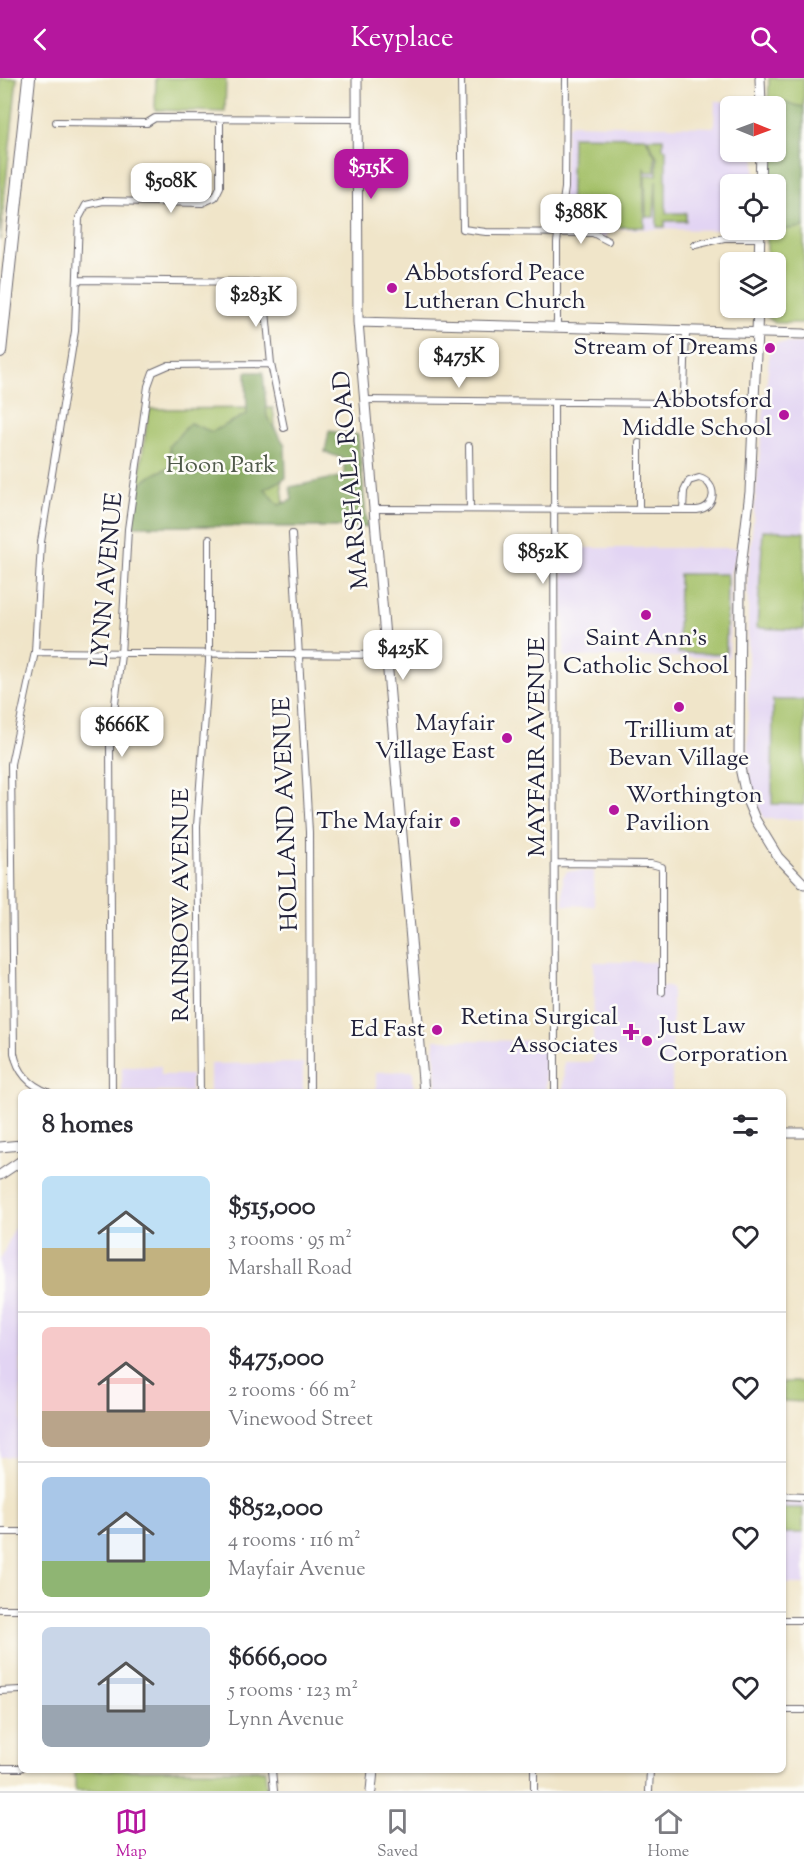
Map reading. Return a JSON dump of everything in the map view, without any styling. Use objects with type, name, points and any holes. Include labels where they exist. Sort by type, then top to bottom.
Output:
[{"type":"highway","points":[[0,352],[28,78]]},
{"type":"main road","name":"MARSHALL ROAD","points":[[357,78],[358,322],[424,1089]]},
{"type":"main road","points":[[760,78],[761,96]]},
{"type":"main road","points":[[758,318],[750,492],[740,575],[739,763],[747,800],[759,827],[778,857],[804,884]]},
{"type":"main road","points":[[358,322],[804,334]]},
{"type":"main road","points":[[786,1133],[804,1133]]},
{"type":"main road","points":[[0,1147],[18,1145]]},
{"type":"main road","points":[[0,1175],[18,1163]]},
{"type":"main road","points":[[372,1791],[373,1773]]},
{"type":"street","points":[[461,78],[463,229],[486,232],[593,233],[608,241]]},
{"type":"street","points":[[557,326],[558,232],[565,188],[566,78]]},
{"type":"street","points":[[56,122],[147,123],[155,118],[358,119]]},
{"type":"street","points":[[43,1089],[28,1081],[16,1064],[14,1053],[11,764],[35,652],[41,542],[75,331],[79,218],[86,205],[104,201],[202,203],[215,197],[220,187],[220,119]]},
{"type":"street","points":[[695,245],[720,239]]},
{"type":"street","points":[[77,280],[251,282],[262,286],[272,364],[284,428]]},
{"type":"street","points":[[364,400],[678,403],[684,394],[686,331]]},
{"type":"street","name":"LYNN AVENUE","points":[[112,1089],[110,745],[121,655],[128,529],[150,378],[153,372],[169,365],[272,364]]},
{"type":"street","name":"MAYFAIR AVENUE","points":[[554,402],[555,1089]]},
{"type":"street","points":[[639,443],[639,510]]},
{"type":"street","points":[[470,446],[470,509]]},
{"type":"street","points":[[374,509],[555,509],[639,510],[683,510],[702,510],[709,505],[713,490],[708,482],[699,478],[689,481],[683,495],[683,510]]},
{"type":"street","name":"HOLLAND AVENUE","points":[[292,534],[309,832],[310,1089]]},
{"type":"street","name":"RAINBOW AVENUE","points":[[200,1089],[197,826],[209,655],[209,539]]},
{"type":"street","points":[[35,652],[121,655],[387,655]]},
{"type":"street","points":[[556,863],[651,864],[662,867],[662,992]]},
{"type":"street","points":[[786,1496],[804,1497]]},
{"type":"street","points":[[0,1532],[18,1532]]},
{"type":"street","points":[[0,1609],[18,1609]]},
{"type":"street","points":[[786,1620],[804,1620]]},
{"type":"street","points":[[0,1691],[18,1690]]},
{"type":"street","points":[[786,1710],[804,1710]]},
{"type":"street","points":[[0,1768],[18,1768]]},
{"type":"street","points":[[272,1773],[274,1791]]},
{"type":"street","points":[[534,1773],[534,1791]]},
{"type":"street","points":[[650,1773],[650,1791]]},
{"type":"shaded area","points":[[715,101],[720,101],[720,162],[755,162],[754,174],[720,174],[720,230],[609,229],[606,238],[560,231],[567,128],[571,124],[714,127]]},
{"type":"shaded area","points":[[777,343],[804,343],[804,819],[764,819],[754,794],[748,767],[748,575],[770,348]]},
{"type":"shaded area","name":"Saint Ann's Catholic School","points":[[562,548],[739,548],[730,573],[729,657],[564,657]]},
{"type":"shaded area","points":[[567,871],[594,871],[594,906],[563,905],[563,877]]},
{"type":"shaded area","points":[[594,962],[657,962],[658,987],[672,987],[672,1089],[563,1089],[564,1062],[593,1062]]},
{"type":"shaded area","points":[[434,1040],[545,1041],[546,1089],[436,1089]]},
{"type":"shaded area","points":[[303,1063],[303,1089],[210,1089],[210,1064]]},
{"type":"shaded area","points":[[161,1066],[161,1075],[191,1075],[191,1089],[122,1089],[122,1067]]},
{"type":"shaded area","points":[[413,1071],[414,1089],[376,1089],[376,1072]]},
{"type":"shaded area","points":[[18,1221],[18,1456],[0,1457],[0,1260]]},
{"type":"shaded area","points":[[786,1503],[804,1503],[804,1584],[786,1584]]},
{"type":"green space","points":[[0,78],[17,78],[0,240]]},
{"type":"green space","points":[[156,78],[226,78],[225,112],[155,110]]},
{"type":"green space","points":[[769,78],[804,78],[804,323],[775,323],[769,318],[786,318],[786,252],[767,252],[767,240],[786,240],[786,174],[776,174],[776,162],[786,162],[786,96],[768,96]]},
{"type":"green space","points":[[786,103],[804,107],[804,227],[786,229],[786,174],[768,174],[768,162],[786,162]]},
{"type":"green space","points":[[572,136],[645,137],[655,156],[655,172],[645,172],[644,167],[644,227],[570,228]]},
{"type":"green space","points":[[647,138],[663,138],[663,148],[666,149],[666,213],[686,213],[686,221],[665,221],[665,227],[657,227],[656,180],[654,217],[646,217],[645,175],[657,175],[657,157]]},
{"type":"green space","name":"Hoon Park","points":[[246,372],[263,372],[267,417],[285,445],[286,478],[265,489],[279,505],[292,500],[290,487],[344,476],[344,459],[325,452],[329,431],[358,435],[367,527],[132,526],[140,488],[151,476],[172,467],[169,446],[190,423],[212,432],[247,414]]},
{"type":"green space","name":"Hoon Park","points":[[273,408],[286,520],[366,521],[367,527],[132,526],[149,409]]},
{"type":"green space","points":[[763,530],[804,532],[804,630],[757,628]]},
{"type":"green space","points":[[679,574],[727,574],[726,654],[678,653]]},
{"type":"green space","points":[[773,700],[804,700],[804,805],[772,804]]},
{"type":"green space","points":[[786,1382],[804,1382],[804,1402],[786,1401]]},
{"type":"green space","points":[[786,1508],[803,1508],[803,1533],[786,1533]]},
{"type":"green space","points":[[75,1773],[265,1773],[267,1791],[75,1791]]},
{"type":"place","name":"Abbotsford Peace Lutheran Church","points":[[392,288]]},
{"type":"place","name":"Stream of Dreams","points":[[770,348]]},
{"type":"place","name":"Abbotsford Middle School","points":[[784,415]]},
{"type":"place","name":"Saint Ann's Catholic School","points":[[646,615]]},
{"type":"place","name":"Trillium at Bevan Village","points":[[679,707]]},
{"type":"place","name":"Mayfair Village East","points":[[507,738]]},
{"type":"place","name":"Worthington Pavilion","points":[[614,810]]},
{"type":"place","name":"The Mayfair","points":[[455,822]]},
{"type":"place","name":"Ed Fast","points":[[437,1030]]},
{"type":"place","name":"Retina Surgical Associates","points":[[631,1032]]},
{"type":"place","name":"Just Law Corporation","points":[[647,1041]]}]
